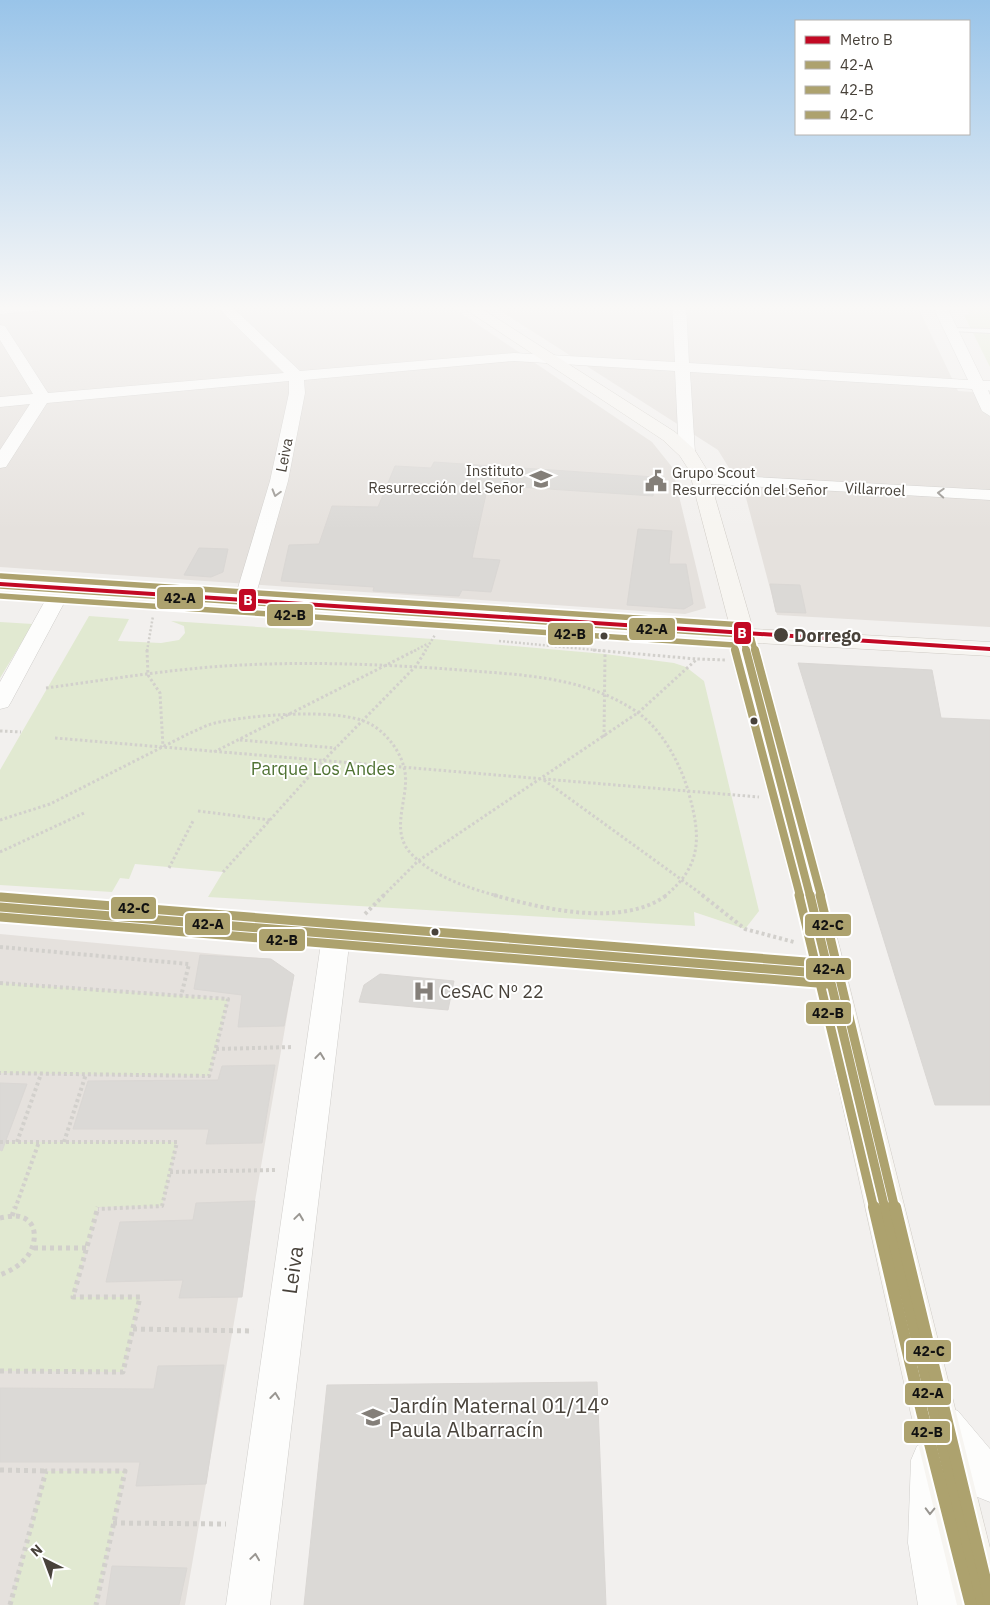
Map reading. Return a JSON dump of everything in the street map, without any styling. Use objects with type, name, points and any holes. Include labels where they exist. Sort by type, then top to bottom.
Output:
[{"type":"main road","points":[[580,380],[669,436],[687,453],[701,478],[827,962],[932,1410],[982,1605]]},
{"type":"main road","points":[[0,586],[742,635],[990,649]]},
{"type":"street","points":[[33,380],[42,398]]},
{"type":"street","points":[[0,402],[251,380]]},
{"type":"street","name":"Leiva","points":[[244,601],[279,481],[296,393],[296,380]]},
{"type":"street","points":[[684,380],[687,453]]},
{"type":"street","points":[[899,380],[984,385],[990,411]]},
{"type":"street","points":[[0,463],[42,398]]},
{"type":"street","name":"Villarroel","points":[[701,478],[990,495]]},
{"type":"street","points":[[0,702],[61,590]]},
{"type":"street","points":[[0,907],[336,936],[827,962]]},
{"type":"street","name":"Leiva","points":[[248,1605],[336,936]]},
{"type":"street","points":[[932,1410],[990,1481]]},
{"type":"street","points":[[932,1410],[929,1543],[940,1605]]},
{"type":"path","points":[[157,596],[147,642],[148,675],[160,693],[163,747]]},
{"type":"path","points":[[223,872],[323,761],[416,666],[433,639],[442,615]]},
{"type":"path","points":[[214,752],[429,644]]},
{"type":"path","points":[[604,737],[605,654]]},
{"type":"path","points":[[372,917],[362,917],[418,861],[639,712],[697,658],[750,662]]},
{"type":"path","points":[[0,820],[50,804],[163,747],[214,724],[326,715],[364,720],[383,733],[397,748],[406,768],[408,786],[399,821],[404,846],[418,861],[469,888],[514,901],[582,911],[613,912],[643,909],[668,896],[682,879],[696,855],[690,791],[678,763],[639,712],[606,694],[574,683],[539,675],[416,666],[252,665],[148,675],[46,688]]},
{"type":"path","points":[[0,731],[21,732]]},
{"type":"path","points":[[55,738],[785,799]]},
{"type":"path","points":[[238,740],[337,748]]},
{"type":"path","points":[[542,779],[682,879],[745,930],[827,962]]},
{"type":"path","points":[[198,811],[271,820]]},
{"type":"path","points":[[0,852],[84,813]]},
{"type":"path","points":[[169,868],[193,821]]},
{"type":"path","points":[[0,948],[190,964],[181,996]]},
{"type":"path","points":[[0,983],[228,999],[209,1076],[0,1073]]},
{"type":"path","points":[[216,1049],[322,1047]]},
{"type":"path","points":[[17,1142],[41,1074]]},
{"type":"path","points":[[64,1142],[86,1074]]},
{"type":"path","points":[[0,1142],[178,1142],[162,1206],[98,1207],[73,1297],[140,1297],[123,1372],[0,1371]]},
{"type":"path","points":[[12,1216],[39,1142]]},
{"type":"path","points":[[170,1172],[306,1170]]},
{"type":"path","points":[[0,1218],[12,1216],[30,1222],[35,1229],[36,1238],[34,1248],[21,1265],[0,1275]]},
{"type":"path","points":[[34,1248],[86,1248]]},
{"type":"path","points":[[133,1329],[284,1332]]},
{"type":"path","points":[[0,1470],[125,1471],[96,1605]]},
{"type":"path","points":[[10,1605],[46,1471]]},
{"type":"path","points":[[114,1523],[259,1524]]},
{"type":"shaded area","points":[[0,380],[560,380],[652,442],[672,467],[706,608],[685,614],[0,567]]},
{"type":"shaded area","points":[[608,380],[953,380],[958,391],[990,393],[990,627],[777,615],[745,494],[718,450]]},
{"type":"shaded area","points":[[0,934],[270,959],[294,976],[185,1605],[0,1605]]},
{"type":"green space","name":"Parque Los Andes","points":[[89,616],[129,619],[118,641],[161,643],[179,640],[185,633],[184,626],[171,621],[433,639],[605,654],[674,663],[686,667],[704,681],[759,911],[745,929],[694,912],[695,926],[208,897],[223,872],[135,864],[129,879],[120,878],[112,892],[0,885],[0,770]]},
{"type":"green space","points":[[0,622],[33,624],[0,678]]},
{"type":"green space","points":[[0,983],[228,999],[209,1076],[0,1073]]},
{"type":"green space","points":[[0,1142],[177,1142],[162,1206],[98,1207],[73,1297],[140,1297],[123,1372],[0,1371]]},
{"type":"green space","points":[[46,1471],[125,1471],[96,1605],[10,1605]]},
{"type":"building","points":[[434,462],[655,477],[653,496],[488,485],[472,558],[500,560],[491,592],[462,590],[459,596],[373,591],[374,587],[281,581],[289,545],[319,544],[332,506],[378,507],[395,466],[431,468]]},
{"type":"building","points":[[638,529],[672,531],[669,564],[686,564],[693,604],[684,609],[627,605]]},
{"type":"building","points":[[199,548],[228,549],[223,572],[211,577],[184,575]]},
{"type":"building","points":[[770,584],[800,585],[806,613],[776,612]]},
{"type":"building","points":[[798,663],[932,670],[941,718],[990,720],[990,1105],[935,1105]]},
{"type":"building","points":[[200,955],[271,959],[294,975],[284,1026],[238,1027],[242,995],[194,989]]},
{"type":"building","name":"CeSAC Nº 22","points":[[380,974],[454,981],[448,1010],[359,1002],[364,985]]},
{"type":"building","points":[[275,1065],[262,1143],[206,1144],[209,1129],[73,1129],[88,1081],[218,1080],[222,1066]]},
{"type":"building","points":[[0,1083],[27,1084],[2,1151],[0,1150]]},
{"type":"building","points":[[255,1201],[242,1297],[179,1298],[183,1280],[106,1282],[120,1222],[193,1220],[196,1203]]},
{"type":"building","points":[[224,1365],[206,1484],[136,1486],[140,1462],[0,1462],[0,1388],[154,1389],[158,1366]]},
{"type":"building","points":[[597,1382],[606,1605],[304,1605],[327,1385]]},
{"type":"building","points":[[112,1566],[187,1568],[179,1605],[106,1605]]},
{"type":"metro line","name":"B","points":[[0,584],[990,649]]},
{"type":"transit line","name":"42-C","points":[[1,576],[743,625],[749,628],[834,947],[942,1408],[990,1600]]},
{"type":"transit line","name":"42-A","points":[[0,586],[742,635],[824,949],[932,1410],[981,1605]]},
{"type":"transit line","name":"42-B","points":[[0,596],[734,645],[814,951],[922,1412],[971,1605]]},
{"type":"transit line","name":"42-C","points":[[1,897],[831,964]]},
{"type":"transit line","name":"42-A","points":[[0,907],[830,974]]},
{"type":"transit line","name":"42-B","points":[[0,917],[829,984]]},
{"type":"place","name":"Instituto Resurrección del Señor","points":[[541,479]]},
{"type":"place","name":"Grupo Scout Resurrección del Señor","points":[[656,481]]},
{"type":"place","name":"Dorrego","points":[[781,635]]},
{"type":"place","name":"CeSAC Nº 22","points":[[424,991]]},
{"type":"place","name":"Jardín Maternal 01/14° Paula Albarracín","points":[[373,1417]]}]
